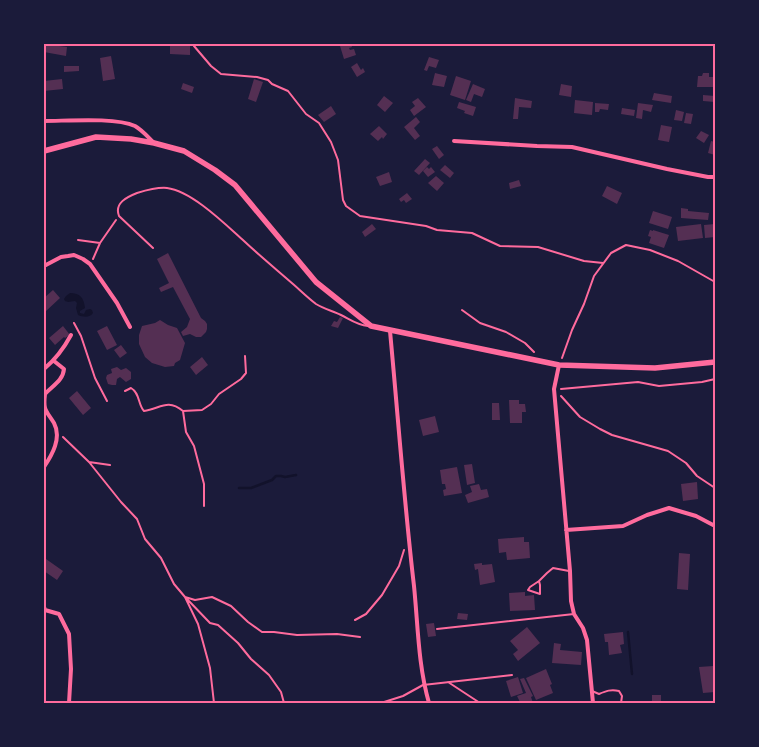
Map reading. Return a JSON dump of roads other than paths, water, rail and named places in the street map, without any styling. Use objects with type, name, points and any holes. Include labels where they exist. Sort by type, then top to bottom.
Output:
[{"type":"main road","points":[[44,151],[96,137],[131,139],[184,151],[235,185],[316,282],[371,326],[559,365],[655,368],[715,362]]},
{"type":"street","points":[[44,121],[103,121],[121,123],[134,126],[154,143]]},
{"type":"street","points":[[454,141],[572,147],[708,178],[715,177]]},
{"type":"street","points":[[44,266],[61,257],[74,255],[83,259],[90,264],[117,303],[130,327]]},
{"type":"street","points":[[390,331],[417,616],[419,656],[423,685],[429,703]]},
{"type":"street","points":[[44,369],[54,361],[71,335]]},
{"type":"street","points":[[44,467],[55,448],[57,440],[55,424],[45,410],[45,394],[62,378],[64,373],[64,369],[54,361]]},
{"type":"street","points":[[559,365],[554,389],[571,600],[574,614],[583,628],[587,640],[593,703]]},
{"type":"street","points":[[566,530],[623,526],[647,515],[670,508],[696,516],[715,526]]},
{"type":"street","points":[[44,607],[45,610],[59,614],[69,634],[71,668],[69,703]]},
{"type":"lane","points":[[153,248],[119,216],[118,208],[121,202],[127,198],[151,189],[168,188],[176,190],[200,204],[224,222],[317,305],[338,313],[359,325],[371,326]]},
{"type":"lane","points":[[539,581],[540,594],[528,590],[553,568],[570,571]]},
{"type":"lane","points":[[437,629],[574,614]]},
{"type":"lane","points":[[381,703],[403,696],[423,685],[512,675]]},
{"type":"lane","points":[[448,682],[480,703]]},
{"type":"lane","points":[[592,691],[599,694],[606,691],[619,691],[622,696],[621,703]]},
{"type":"waterway","points":[[239,488],[251,488],[272,480],[276,476],[296,475]]},
{"type":"waterway","points":[[628,632],[632,674]]}]
